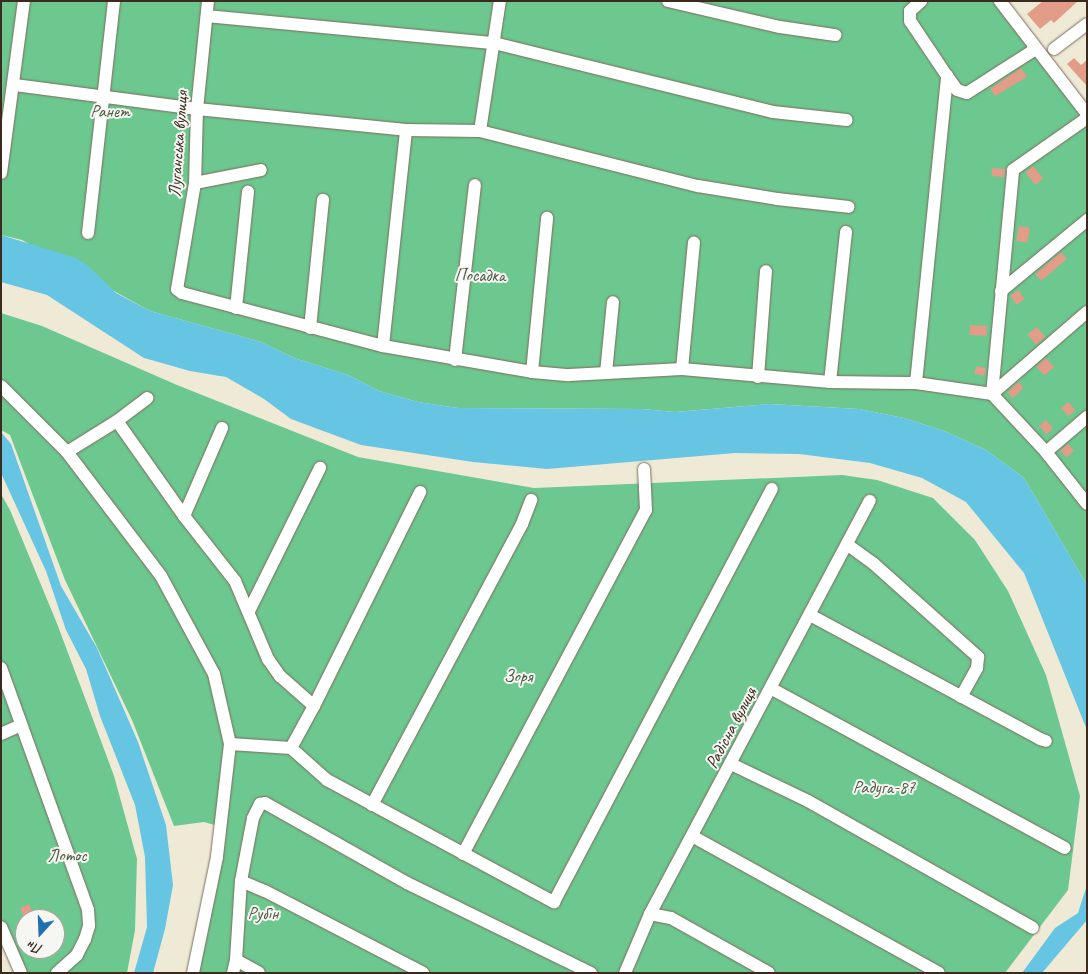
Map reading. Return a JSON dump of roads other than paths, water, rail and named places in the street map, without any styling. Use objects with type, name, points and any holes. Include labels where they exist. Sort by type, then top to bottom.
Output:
[{"type":"street","points":[[2,170],[15,85],[24,1]]},
{"type":"street","points":[[88,233],[114,1]]},
{"type":"street","name":"Луганська вулиця","points":[[208,1],[197,109],[195,183],[177,289],[188,296],[236,308]]},
{"type":"street","points":[[480,131],[500,1]]},
{"type":"street","points":[[668,1],[780,27],[835,35]]},
{"type":"street","points":[[921,1],[910,11],[910,21],[957,90],[967,93],[1031,52],[1035,47]]},
{"type":"street","points":[[1000,1],[1087,114]]},
{"type":"street","points":[[207,16],[494,43],[774,112],[847,120]]},
{"type":"street","points":[[1054,49],[1087,24]]},
{"type":"street","points":[[916,383],[947,76]]},
{"type":"street","points":[[15,85],[197,109],[406,130],[480,131],[698,186],[777,199],[849,207]]},
{"type":"street","points":[[992,394],[1013,170],[1087,118]]},
{"type":"street","points":[[383,346],[406,130]]},
{"type":"street","points":[[195,183],[261,170]]},
{"type":"street","points":[[455,360],[475,185]]},
{"type":"street","points":[[248,192],[236,308],[383,346],[532,372],[569,375],[682,369],[830,382],[916,383],[992,394],[1046,452],[1087,504]]},
{"type":"street","points":[[310,328],[322,200]]},
{"type":"street","points":[[532,372],[547,218]]},
{"type":"street","points":[[1001,291],[1087,220]]},
{"type":"street","points":[[830,382],[846,232]]},
{"type":"street","points":[[682,369],[694,243]]},
{"type":"street","points":[[758,377],[766,271]]},
{"type":"street","points":[[606,373],[613,302]]},
{"type":"street","points":[[992,394],[1087,312]]},
{"type":"street","points":[[1,386],[67,452],[161,576],[214,674],[230,744],[217,857],[193,973]]},
{"type":"street","points":[[67,452],[147,398]]},
{"type":"street","points":[[1046,452],[1087,417]]},
{"type":"street","points":[[117,420],[184,516],[235,581],[268,659],[280,676],[314,706]]},
{"type":"street","points":[[184,516],[222,428]]},
{"type":"street","points":[[249,611],[320,468]]},
{"type":"street","points":[[463,854],[646,510],[644,469]]},
{"type":"street","points":[[230,744],[290,748],[327,780],[554,902],[772,489]]},
{"type":"street","points":[[290,748],[314,706],[420,492]]},
{"type":"street","points":[[372,805],[522,524],[531,500]]},
{"type":"street","name":"Радісна вулиця","points":[[625,973],[650,914],[772,689],[870,501]]},
{"type":"street","points":[[848,545],[874,564],[978,656],[977,668],[961,697]]},
{"type":"street","points":[[810,615],[1046,741]]},
{"type":"street","points":[[1,668],[88,910],[89,926],[85,939],[77,955],[57,973]]},
{"type":"street","points":[[772,689],[1065,848]]},
{"type":"street","points":[[1,734],[21,725]]},
{"type":"street","points":[[732,764],[808,801],[1033,928]]},
{"type":"street","points":[[259,973],[235,966],[241,881],[253,818],[260,804],[265,803],[407,883],[591,973]]},
{"type":"street","points":[[692,836],[939,973]]},
{"type":"street","points":[[241,881],[265,891],[423,973]]},
{"type":"street","points":[[650,914],[671,918],[769,973]]},
{"type":"street","points":[[1,927],[21,973]]},
{"type":"water","points":[[1,235],[76,258],[87,265],[116,293],[150,311],[261,342],[294,358],[348,375],[379,391],[418,402],[458,408],[642,409],[675,412],[769,404],[859,409],[904,418],[947,432],[986,450],[1024,478],[1087,585],[1087,730],[1024,573],[966,502],[922,478],[870,463],[799,454],[735,453],[547,469],[473,462],[361,445],[291,419],[264,399],[226,377],[190,371],[144,358],[47,295],[1,282]]},
{"type":"water","points":[[1,432],[11,444],[61,586],[97,648],[138,742],[166,825],[173,885],[165,929],[153,973],[134,973],[147,927],[145,857],[135,805],[100,716],[86,669],[66,630],[46,571],[1,473]]},
{"type":"water","points":[[1087,885],[1087,920],[1042,973],[1022,973],[1055,928],[1078,913]]},
{"type":"park label","name":"Ранет","points":[[110,111]]},
{"type":"park label","name":"Посадка","points":[[480,275]]},
{"type":"park label","name":"Зоря","points":[[518,676]]},
{"type":"park label","name":"Радуга-87","points":[[884,787]]},
{"type":"park label","name":"Лотос","points":[[67,855]]},
{"type":"park label","name":"Рубін","points":[[263,913]]}]
